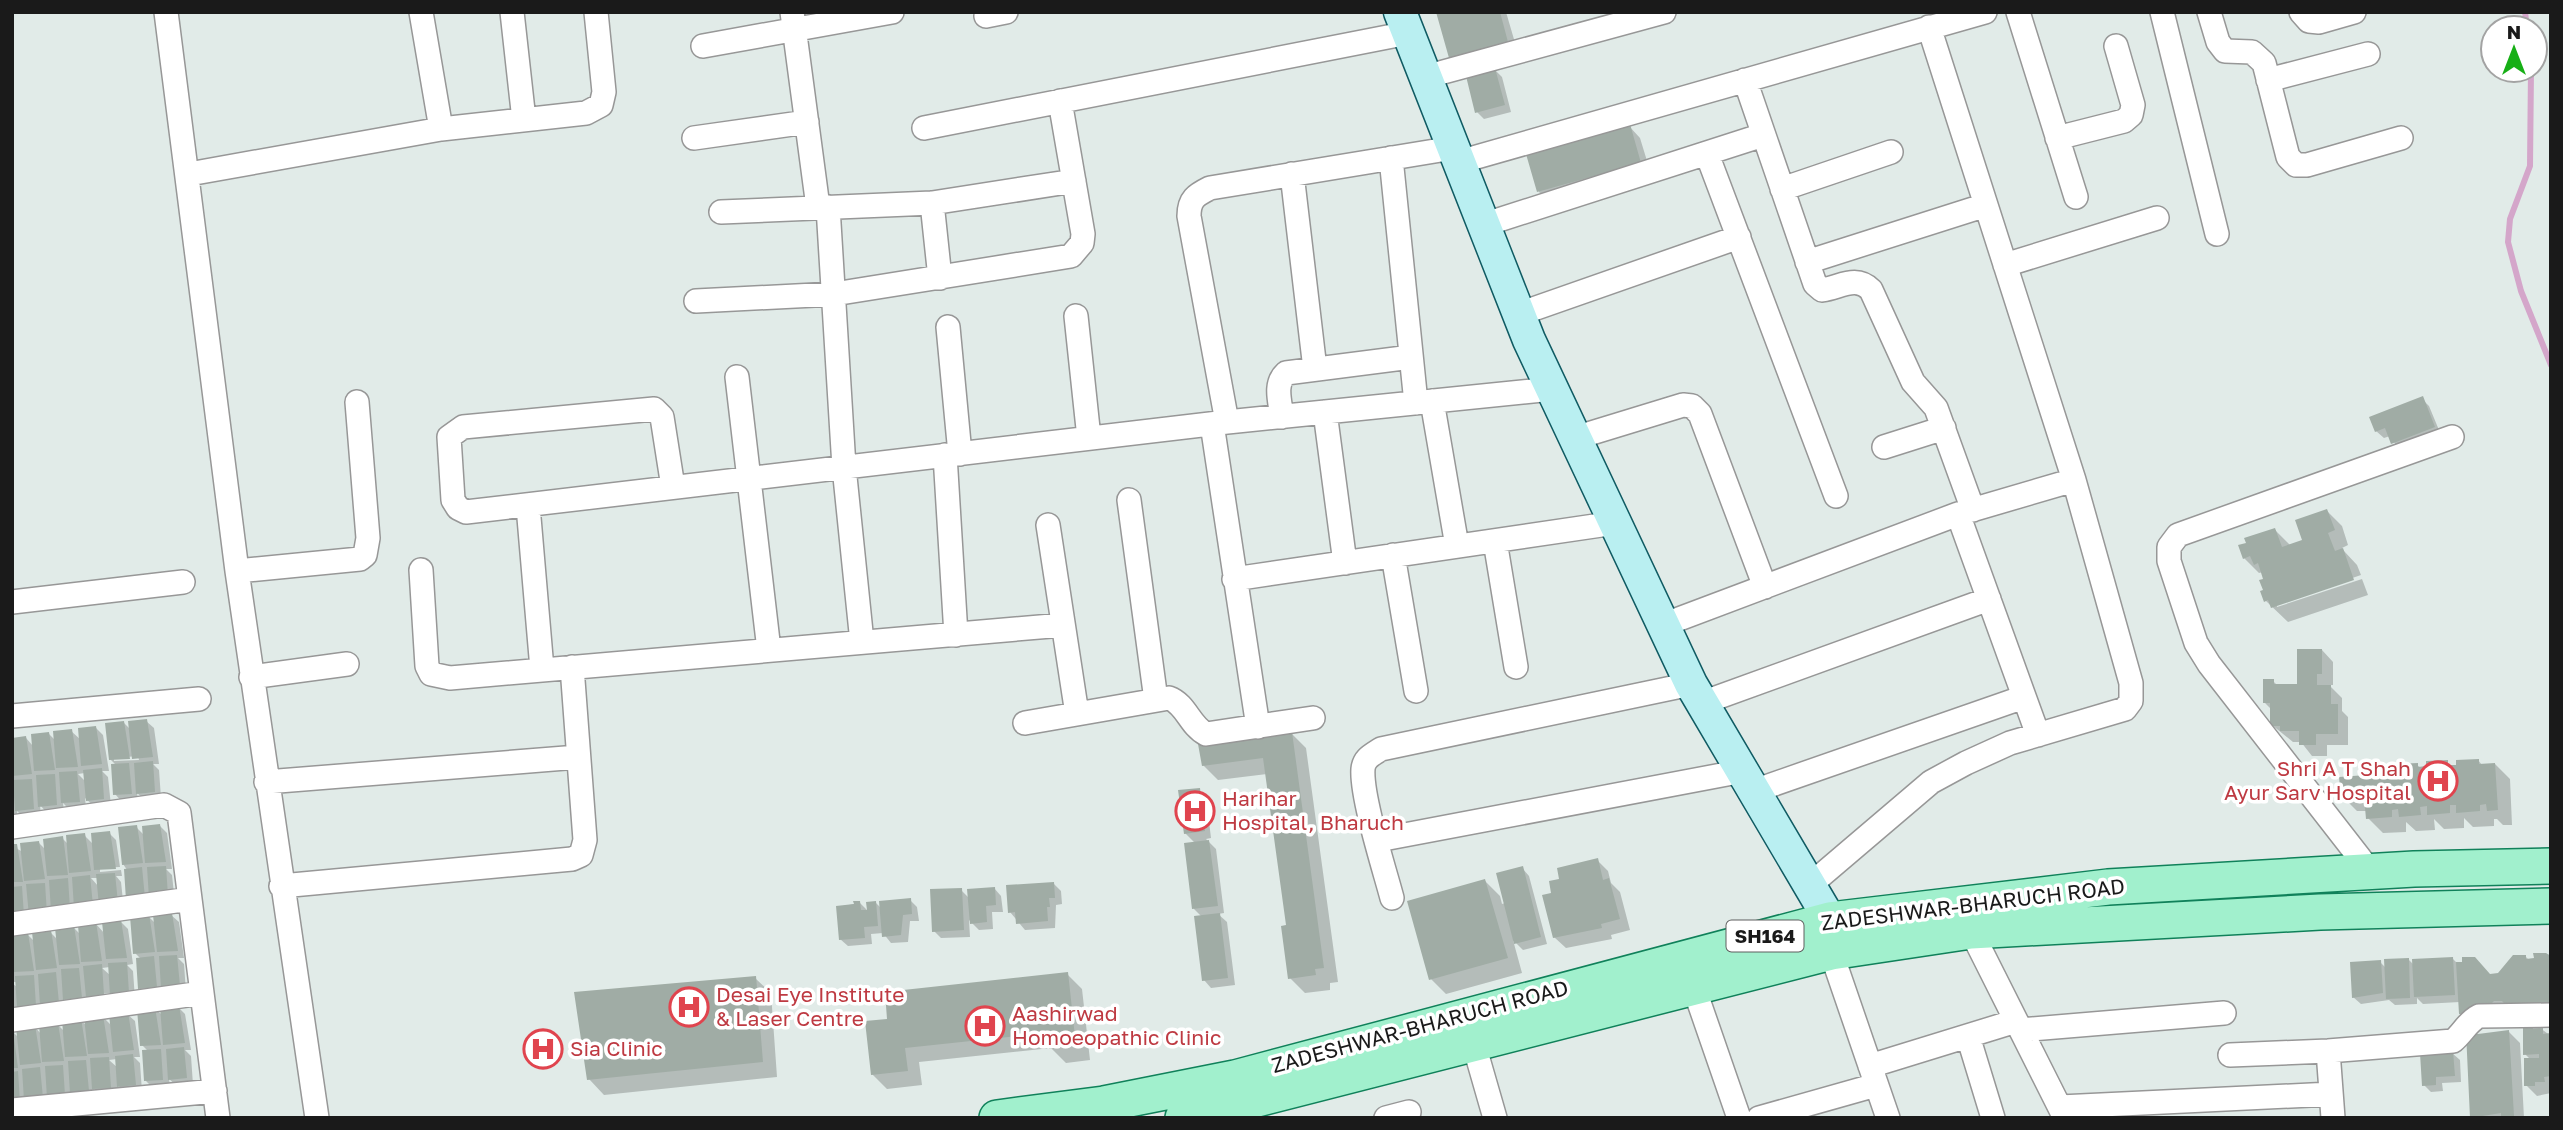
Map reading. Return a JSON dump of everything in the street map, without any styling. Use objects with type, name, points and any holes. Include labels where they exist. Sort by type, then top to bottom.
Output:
[{"type":"main road","points":[[1404,22],[1483,225],[1552,389],[1697,693],[1810,885],[1835,941]]},
{"type":"main road","name":"ZADESHWAR-BHARUCH ROAD","points":[[997,1118],[1104,1104],[1235,1078],[1835,941],[2108,887],[2370,871],[2551,866]]},
{"type":"main road","name":"ZADESHWAR-BHARUCH ROAD","points":[[1183,1118],[1270,1107],[1474,1045],[1694,988],[1835,941],[2320,912],[2551,906]]},
{"type":"street","points":[[166,12],[189,174],[251,677],[317,1118]]},
{"type":"street","points":[[421,12],[441,130]]},
{"type":"street","points":[[512,12],[524,120]]},
{"type":"street","points":[[189,174],[441,130],[586,113],[601,105],[604,92],[596,12]]},
{"type":"street","points":[[703,46],[793,21],[892,12]]},
{"type":"street","points":[[1425,77],[1664,12]]},
{"type":"street","points":[[1258,727],[1234,579],[1220,423],[1189,205],[1196,195],[1210,188],[1391,158],[1456,155],[1745,80],[1985,12]]},
{"type":"street","points":[[2018,12],[2076,197]]},
{"type":"street","points":[[2162,12],[2217,234]]},
{"type":"street","points":[[2209,12],[2218,42],[2225,51],[2252,52],[2259,56],[2288,157],[2297,165],[2307,165],[2401,138]]},
{"type":"street","points":[[2301,12],[2309,21],[2319,22],[2354,12]]},
{"type":"street","points":[[793,21],[834,294],[844,467],[862,642]]},
{"type":"street","points":[[924,128],[1060,101],[1404,22]]},
{"type":"street","points":[[1810,885],[1931,782],[1966,762],[2038,735],[2125,709],[2131,701],[2131,682],[2074,480],[1929,27]]},
{"type":"street","points":[[2057,138],[2124,121],[2131,115],[2133,106],[2116,46]]},
{"type":"street","points":[[2268,80],[2368,54]]},
{"type":"street","points":[[1745,80],[1815,284],[1822,290],[1854,281],[1863,282],[1871,290],[1913,382],[1936,408],[1944,428],[1989,599],[2038,735]]},
{"type":"street","points":[[696,301],[834,294],[1071,256],[1082,243],[1083,234],[1060,101]]},
{"type":"street","points":[[694,138],[807,122]]},
{"type":"street","points":[[1483,225],[1763,135]]},
{"type":"street","points":[[1782,189],[1891,152]]},
{"type":"street","points":[[1707,154],[1836,496]]},
{"type":"street","points":[[1391,158],[1411,357],[1457,546]]},
{"type":"street","points":[[1292,174],[1315,369]]},
{"type":"street","points":[[721,212],[932,203],[1074,181]]},
{"type":"street","points":[[932,203],[940,278]]},
{"type":"street","points":[[1807,262],[1986,205]]},
{"type":"street","points":[[2005,265],[2157,218]]},
{"type":"street","points":[[1519,314],[1739,237]]},
{"type":"street","points":[[1076,316],[1089,438]]},
{"type":"street","points":[[948,327],[956,635]]},
{"type":"street","points":[[1282,416],[1278,388],[1280,379],[1286,373],[1411,357]]},
{"type":"street","points":[[737,377],[769,650]]},
{"type":"street","points":[[673,487],[662,417],[654,409],[463,427],[454,431],[447,447],[453,500],[458,508],[466,512],[1220,423],[1552,389]]},
{"type":"street","points":[[237,571],[360,559],[365,555],[368,538],[357,402]]},
{"type":"street","points":[[1575,438],[1684,405],[1692,406],[1700,414],[1765,587]]},
{"type":"street","points":[[1325,412],[1345,563]]},
{"type":"street","points":[[1884,447],[1944,428]]},
{"type":"street","points":[[2370,871],[2196,643],[2169,561],[2169,547],[2178,535],[2452,437]]},
{"type":"street","points":[[1663,625],[1966,512],[2074,480]]},
{"type":"street","points":[[1129,500],[1156,700]]},
{"type":"street","points":[[528,506],[542,669]]},
{"type":"street","points":[[1234,579],[1615,523]]},
{"type":"street","points":[[1048,525],[1077,714]]},
{"type":"street","points":[[1495,541],[1516,667]]},
{"type":"street","points":[[1393,555],[1416,691]]},
{"type":"street","points":[[421,570],[430,674],[450,678],[1063,625]]},
{"type":"street","points":[[12,601],[183,583]]},
{"type":"street","points":[[1392,898],[1363,768],[1366,758],[1381,750],[1697,693],[1989,599]]},
{"type":"street","points":[[251,677],[347,664]]},
{"type":"street","points":[[281,886],[572,859],[581,855],[585,840],[572,667]]},
{"type":"street","points":[[1378,840],[1749,781],[2024,697]]},
{"type":"street","points":[[12,716],[199,699]]},
{"type":"street","points":[[1025,723],[1156,700],[1175,700],[1197,729],[1206,734],[1313,718]]},
{"type":"street","points":[[266,782],[578,757]]},
{"type":"street","points":[[12,827],[164,805],[179,813],[218,1118]]},
{"type":"street","points":[[12,924],[190,899]]},
{"type":"street","points":[[1970,931],[2062,1113],[2331,1094]]},
{"type":"street","points":[[1835,941],[1888,1118]]},
{"type":"street","points":[[1694,988],[1739,1118]]},
{"type":"street","points":[[12,1020],[202,993]]},
{"type":"street","points":[[1759,1118],[1968,1036],[2019,1026],[2224,1013]]},
{"type":"street","points":[[2230,1055],[2328,1051],[2453,1041],[2471,1020],[2479,1016],[2551,1015]]},
{"type":"street","points":[[1968,1036],[1993,1118]]},
{"type":"street","points":[[1474,1045],[1495,1118]]},
{"type":"street","points":[[2328,1051],[2333,1118]]},
{"type":"street","points":[[12,1110],[215,1091]]},
{"type":"street","points":[[1386,1118],[1409,1112]]},
{"type":"building","points":[[1436,12],[1500,12],[1508,42],[1449,58]]},
{"type":"building","points":[[1495,68],[1505,105],[1475,113],[1466,76]]},
{"type":"building","points":[[1630,124],[1641,163],[1537,192],[1526,154]]},
{"type":"building","points":[[2423,396],[2435,427],[2391,444],[2385,428],[2375,432],[2369,417]]},
{"type":"building","points":[[2327,509],[2335,530],[2328,533],[2335,551],[2343,548],[2354,580],[2271,608],[2268,600],[2264,602],[2260,591],[2263,590],[2259,580],[2263,579],[2258,563],[2254,565],[2250,556],[2243,559],[2238,545],[2246,543],[2244,538],[2275,528],[2282,547],[2302,540],[2295,520]]},
{"type":"building","points":[[2297,649],[2322,649],[2322,674],[2317,674],[2317,685],[2331,685],[2331,704],[2338,704],[2338,734],[2316,734],[2316,745],[2299,745],[2299,731],[2280,731],[2280,726],[2270,726],[2270,703],[2263,703],[2263,679],[2274,679],[2274,684],[2297,684]]},
{"type":"building","points":[[147,719],[153,757],[132,759],[128,721]]},
{"type":"building","points":[[124,721],[130,759],[109,760],[105,723]]},
{"type":"building","points":[[96,726],[102,764],[81,766],[78,728]]},
{"type":"building","points":[[72,729],[78,767],[56,768],[53,731]]},
{"type":"building","points":[[49,732],[55,770],[34,771],[31,734]]},
{"type":"building","points":[[1292,732],[1324,968],[1315,969],[1316,975],[1288,979],[1281,926],[1286,925],[1263,758],[1202,766],[1198,744]]},
{"type":"building","points":[[26,736],[32,774],[12,776],[12,738]]},
{"type":"building","points":[[2479,759],[2479,764],[2495,763],[2498,810],[2487,811],[2486,804],[2480,805],[2480,811],[2456,813],[2456,805],[2450,805],[2450,813],[2427,815],[2427,806],[2420,807],[2421,815],[2399,817],[2398,809],[2392,810],[2392,817],[2366,819],[2364,796],[2341,797],[2339,777],[2380,774],[2379,765],[2390,764],[2390,769],[2397,768],[2396,764],[2418,763],[2418,767],[2426,766],[2426,761],[2448,760],[2448,765],[2456,765],[2456,760]]},
{"type":"building","points":[[153,761],[155,792],[136,794],[134,763]]},
{"type":"building","points":[[129,763],[132,794],[113,795],[111,764]]},
{"type":"building","points":[[102,768],[104,799],[86,801],[83,770]]},
{"type":"building","points":[[77,771],[80,802],[61,803],[59,772]]},
{"type":"building","points":[[55,774],[57,805],[38,807],[36,775]]},
{"type":"building","points":[[32,779],[34,809],[15,811],[13,780]]},
{"type":"building","points":[[1200,788],[1205,831],[1184,834],[1178,790]]},
{"type":"building","points":[[160,824],[166,862],[145,863],[142,826]]},
{"type":"building","points":[[137,825],[143,863],[122,865],[118,827]]},
{"type":"building","points":[[110,831],[116,869],[94,870],[91,833]]},
{"type":"building","points":[[85,833],[91,871],[69,873],[66,835]]},
{"type":"building","points":[[63,836],[68,875],[47,876],[43,839]]},
{"type":"building","points":[[1209,840],[1218,906],[1192,909],[1184,843]]},
{"type":"building","points":[[39,841],[45,879],[24,881],[20,843]]},
{"type":"building","points":[[12,844],[17,844],[23,882],[12,882]]},
{"type":"building","points":[[1598,858],[1603,880],[1609,878],[1620,919],[1601,924],[1602,928],[1553,938],[1542,895],[1551,893],[1549,881],[1559,879],[1557,868]]},
{"type":"building","points":[[166,866],[168,896],[149,898],[147,867]]},
{"type":"building","points":[[1523,866],[1541,937],[1514,944],[1496,873]]},
{"type":"building","points":[[142,867],[145,898],[126,900],[124,869]]},
{"type":"building","points":[[115,873],[118,903],[99,906],[96,874]]},
{"type":"building","points":[[90,875],[93,906],[74,908],[72,877]]},
{"type":"building","points":[[68,878],[70,909],[51,911],[49,880]]},
{"type":"building","points":[[1485,879],[1508,958],[1429,980],[1407,901]]},
{"type":"building","points":[[1054,882],[1055,898],[1049,898],[1048,921],[1016,924],[1015,912],[1008,913],[1006,885]]},
{"type":"building","points":[[45,883],[47,914],[29,916],[26,884]]},
{"type":"building","points":[[22,886],[24,916],[12,918],[12,887]]},
{"type":"building","points":[[995,887],[996,905],[986,906],[987,922],[970,924],[967,889]]},
{"type":"building","points":[[962,888],[964,930],[932,932],[930,889]]},
{"type":"building","points":[[911,898],[912,914],[903,915],[901,935],[882,937],[879,901]]},
{"type":"building","points":[[853,901],[860,901],[861,910],[867,910],[866,902],[876,901],[878,926],[864,927],[865,938],[839,940],[836,906],[854,904]]},
{"type":"building","points":[[172,913],[178,951],[157,952],[153,915]]},
{"type":"building","points":[[1220,913],[1228,978],[1202,981],[1194,916]]},
{"type":"building","points":[[149,914],[155,952],[133,954],[130,916]]},
{"type":"building","points":[[121,920],[127,958],[106,959],[102,922]]},
{"type":"building","points":[[96,922],[102,961],[81,962],[78,925]]},
{"type":"building","points":[[74,926],[80,964],[59,965],[55,928]]},
{"type":"building","points":[[51,930],[57,968],[36,970],[32,932]]},
{"type":"building","points":[[28,933],[34,971],[13,972],[12,934]]},
{"type":"building","points":[[2533,953],[2546,953],[2551,956],[2551,1013],[2514,1014],[2502,1001],[2494,1001],[2482,1013],[2459,1014],[2456,962],[2462,962],[2462,957],[2475,957],[2490,974],[2498,973],[2513,955],[2526,955],[2526,959],[2534,958]]},
{"type":"building","points":[[177,955],[180,986],[161,988],[159,956]]},
{"type":"building","points":[[154,956],[157,987],[138,989],[136,958]]},
{"type":"building","points":[[2453,957],[2455,995],[2414,997],[2412,959]]},
{"type":"building","points":[[2409,958],[2410,998],[2386,999],[2384,959]]},
{"type":"building","points":[[2381,960],[2383,993],[2352,998],[2350,962]]},
{"type":"building","points":[[127,962],[129,993],[110,995],[108,963]]},
{"type":"building","points":[[102,964],[104,995],[86,997],[83,966]]},
{"type":"building","points":[[79,968],[82,998],[63,1000],[61,969]]},
{"type":"building","points":[[56,972],[59,1003],[40,1005],[38,974]]},
{"type":"building","points":[[1068,972],[1076,1046],[1049,1049],[1047,1033],[905,1048],[908,1071],[871,1075],[865,1021],[887,1019],[885,992]]},
{"type":"building","points":[[34,975],[36,1006],[17,1008],[15,976]]},
{"type":"building","points":[[756,976],[763,1062],[587,1080],[574,992]]},
{"type":"building","points":[[179,1005],[185,1043],[163,1045],[160,1007]]},
{"type":"building","points":[[155,1007],[161,1045],[140,1046],[137,1009]]},
{"type":"building","points":[[128,1012],[134,1050],[113,1052],[109,1014]]},
{"type":"building","points":[[103,1015],[109,1053],[88,1054],[84,1017]]},
{"type":"building","points":[[81,1018],[87,1056],[65,1057],[62,1020]]},
{"type":"building","points":[[58,1023],[64,1061],[42,1062],[39,1025]]},
{"type":"building","points":[[35,1025],[41,1063],[20,1065],[16,1027]]},
{"type":"building","points":[[2523,1025],[2533,1025],[2533,1029],[2543,1028],[2543,1034],[2551,1033],[2551,1076],[2544,1077],[2545,1082],[2535,1082],[2535,1086],[2524,1086],[2524,1058],[2539,1058],[2539,1054],[2523,1055]]},
{"type":"building","points":[[2509,1030],[2514,1116],[2501,1117],[2501,1113],[2470,1118],[2466,1032],[2478,1034]]},
{"type":"building","points":[[14,1038],[18,1068],[12,1068]]},
{"type":"building","points":[[184,1047],[187,1078],[168,1080],[166,1049]]},
{"type":"building","points":[[161,1049],[163,1080],[144,1081],[142,1050]]},
{"type":"building","points":[[2453,1051],[2455,1076],[2436,1077],[2436,1085],[2422,1086],[2420,1053]]},
{"type":"building","points":[[133,1054],[136,1085],[117,1087],[115,1056]]},
{"type":"building","points":[[109,1057],[111,1088],[92,1089],[90,1058]]},
{"type":"building","points":[[86,1060],[89,1091],[70,1093],[68,1061]]},
{"type":"building","points":[[63,1065],[65,1095],[47,1098],[45,1066]]},
{"type":"building","points":[[40,1067],[43,1098],[24,1100],[22,1069]]},
{"type":"building","points":[[18,1071],[20,1102],[12,1103],[12,1072]]},
{"type":"waterway","points":[[2531,84],[2530,166],[2510,219],[2508,242],[2521,291],[2551,365]]},
{"type":"place","name":"Shri A T Shah Ayur Sarv Hospital","points":[[2438,781]]},
{"type":"place","name":"Harihar Hospital, Bharuch","points":[[1195,811]]},
{"type":"place","name":"Desai Eye Institute & Laser Centre","points":[[689,1007]]},
{"type":"place","name":"Aashirwad Homoeopathic Clinic","points":[[985,1026]]},
{"type":"place","name":"Sia Clinic","points":[[543,1049]]}]
